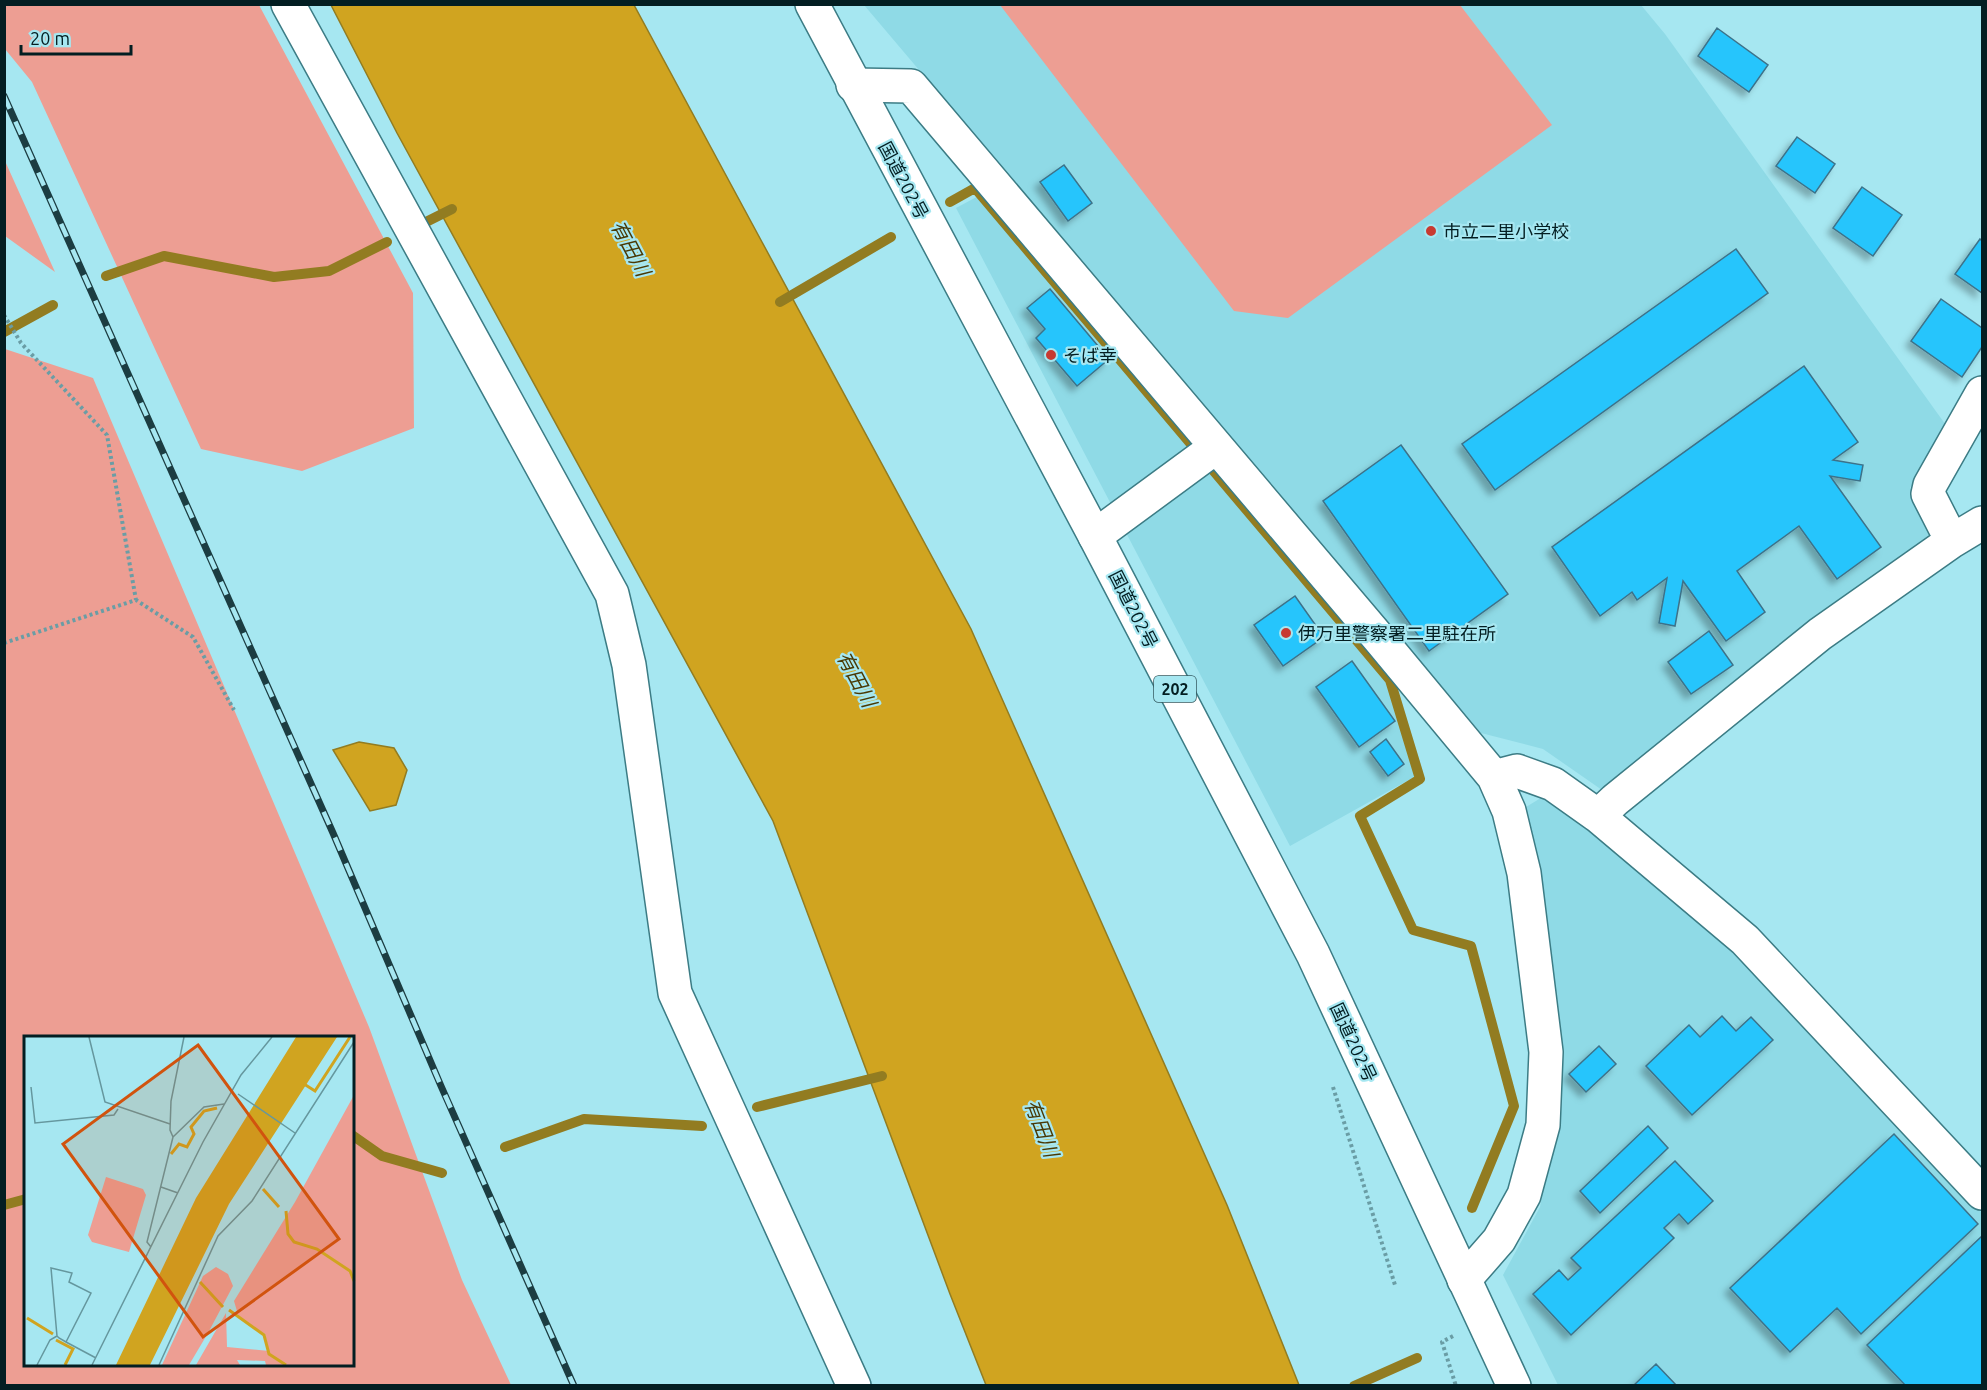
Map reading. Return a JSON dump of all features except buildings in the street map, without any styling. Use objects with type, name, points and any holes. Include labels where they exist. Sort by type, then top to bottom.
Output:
[{"type":"main road","points":[[288,4],[612,594],[629,665],[675,993],[854,1386]]},
{"type":"main road","name":"国道202号","points":[[812,4],[853,85],[1095,536],[1313,954],[1514,1386]]},
{"type":"main road","points":[[853,85],[911,86],[1494,777],[1509,811],[1524,873],[1546,1052],[1543,1125],[1524,1196],[1499,1240],[1464,1280]]},
{"type":"main road","points":[[1952,541],[1928,494],[1930,485],[1983,393]]},
{"type":"main road","points":[[1095,536],[1216,447]]},
{"type":"main road","points":[[1598,816],[1820,634],[1952,541],[1983,523]]},
{"type":"main road","points":[[1494,777],[1518,771],[1553,784],[1598,816],[1745,940],[1983,1193]]},
{"type":"path","points":[[4,315],[21,343],[107,435],[136,600],[193,637],[234,710]]},
{"type":"path","points":[[4,643],[136,600]]},
{"type":"path","points":[[1332,1083],[1395,1285]]},
{"type":"path","points":[[1454,1336],[1442,1342],[1456,1386]]},
{"type":"shaded area","points":[[4,5],[259,5],[413,293],[414,428],[302,471],[201,449],[32,82],[5,49]]},
{"type":"shaded area","name":"市立二里小学校","points":[[864,5],[1641,5],[1665,34],[1948,428],[1910,488],[1934,540],[1602,790],[1543,749],[1481,733]]},
{"type":"shaded area","points":[[1000,5],[1460,5],[1552,125],[1288,318],[1234,311]]},
{"type":"shaded area","points":[[5,161],[55,272],[5,236]]},
{"type":"shaded area","points":[[986,192],[1394,678],[1423,772],[1290,846],[956,208]]},
{"type":"shaded area","points":[[5,349],[93,378],[369,1027],[462,1280],[511,1385],[5,1385]]},
{"type":"shaded area","points":[[1544,796],[1721,935],[1982,1213],[1982,1385],[1558,1385],[1503,1275],[1540,1207],[1557,1101],[1521,810]]},
{"type":"water","name":"有田川","points":[[331,5],[634,5],[971,629],[1227,1205],[1299,1385],[986,1385],[773,821],[397,133]]},
{"type":"water","points":[[359,742],[394,748],[407,770],[396,805],[370,811],[333,750]]},
{"type":"waterway","points":[[950,202],[975,188],[1390,680],[1420,779],[1360,816],[1413,930],[1471,946],[1514,1106],[1472,1208]]},
{"type":"waterway","points":[[420,225],[452,209]]},
{"type":"waterway","points":[[780,302],[891,237]]},
{"type":"waterway","points":[[106,276],[164,256],[274,277],[329,271],[387,242]]},
{"type":"waterway","points":[[4,332],[53,305]]},
{"type":"waterway","points":[[757,1107],[882,1076]]},
{"type":"waterway","points":[[505,1147],[584,1119],[702,1126]]},
{"type":"waterway","points":[[354,1136],[382,1156],[442,1173]]},
{"type":"waterway","points":[[4,1205],[24,1200]]},
{"type":"waterway","points":[[1354,1386],[1417,1358]]},
{"type":"railway","points":[[4,96],[333,833],[441,1086],[574,1386]]},
{"type":"place","name":"市立二里小学校","points":[[1431,231]]},
{"type":"place","name":"そば幸","points":[[1051,355]]},
{"type":"place","name":"伊万里警察署二里駐在所","points":[[1286,633]]}]
